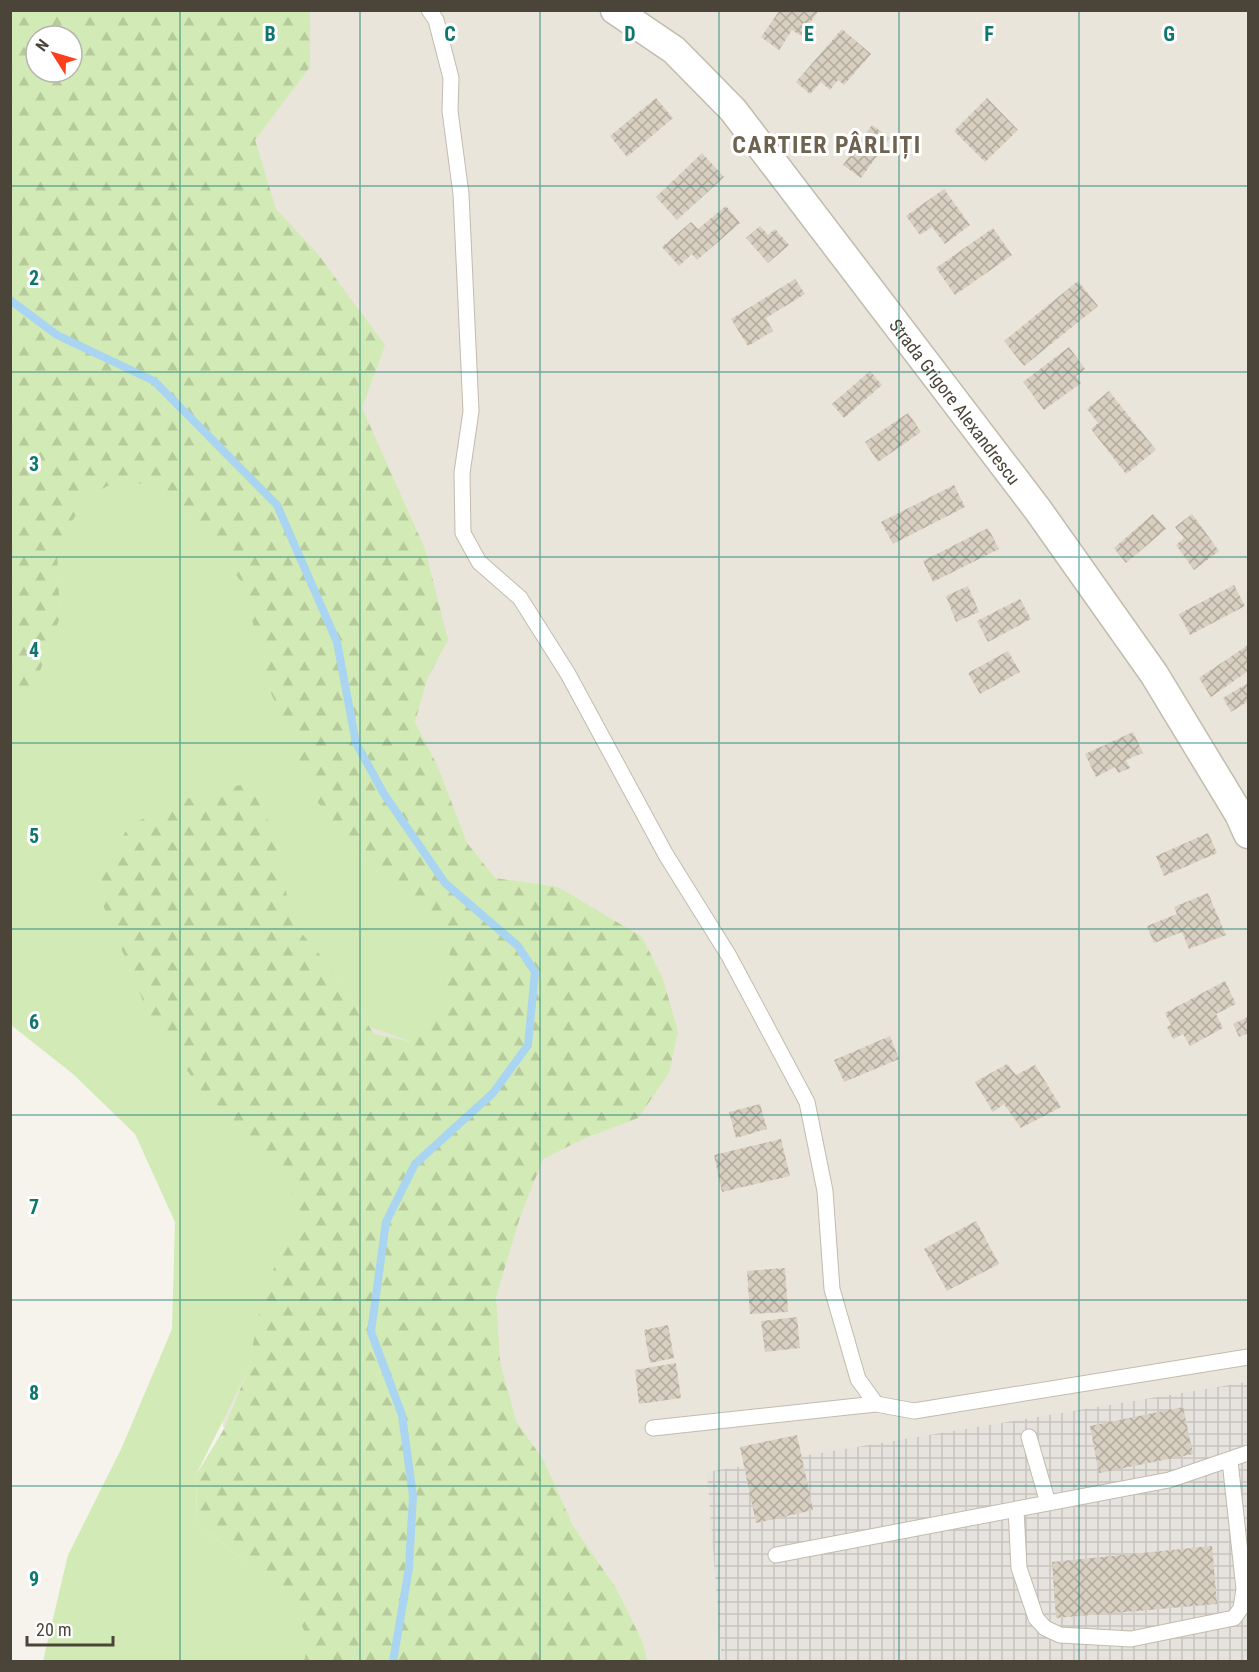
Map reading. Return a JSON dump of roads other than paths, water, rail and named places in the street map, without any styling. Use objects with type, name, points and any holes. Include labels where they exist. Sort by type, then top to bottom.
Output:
[{"type":"street","name":"Strada Grigore Alexandrescu","points":[[615,10],[674,51],[733,110],[1038,510],[1154,674],[1239,814],[1248,834]]},
{"type":"lane","points":[[429,10],[436,20],[451,78],[450,111],[461,194],[471,411],[462,472],[463,533],[479,562],[520,598],[568,674],[666,855],[729,956],[807,1102],[825,1191],[832,1289],[858,1379],[876,1404]]},
{"type":"lane","points":[[653,1428],[876,1404],[914,1411],[1248,1357]]},
{"type":"lane","points":[[1029,1437],[1048,1503]]},
{"type":"lane","points":[[776,1556],[1169,1480],[1248,1453]]},
{"type":"lane","points":[[1016,1509],[1019,1568],[1035,1618],[1046,1628],[1060,1635],[1131,1639],[1234,1618],[1241,1608],[1244,1589],[1230,1461]]},
{"type":"waterway","points":[[10,300],[57,335],[154,381],[277,505],[337,642],[356,743],[384,794],[445,883],[518,946],[535,972],[528,1045],[493,1093],[415,1164],[386,1222],[371,1332],[402,1415],[413,1496],[409,1568],[393,1662]]},
{"type":"district","name":"CARTIER PÂRLIȚI","points":[[827,145]]}]
